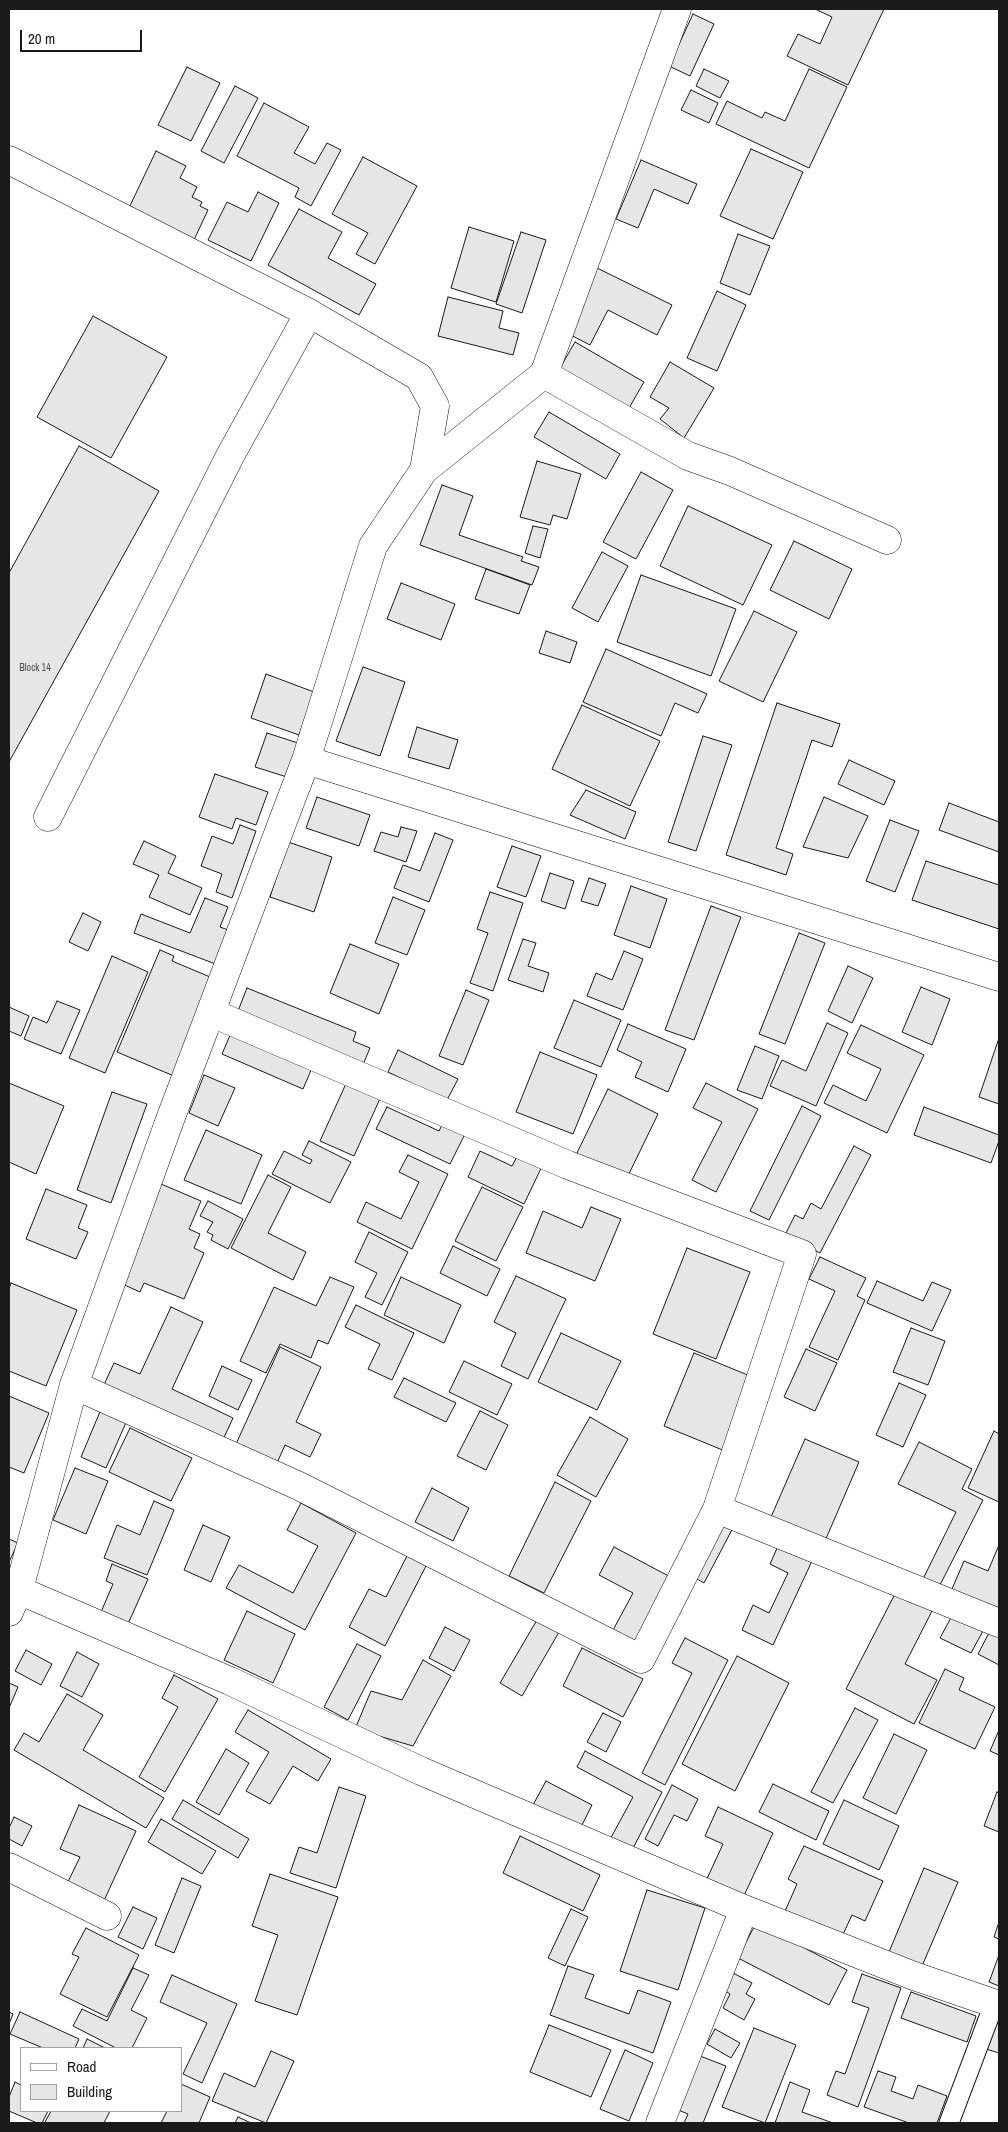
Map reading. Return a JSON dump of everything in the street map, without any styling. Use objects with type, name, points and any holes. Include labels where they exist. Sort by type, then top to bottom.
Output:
[{"type":"street","points":[[677,9],[544,374],[424,470],[373,546],[306,760],[74,1385],[12,1595],[230,1681],[421,1771],[744,1909],[914,1976],[997,2004]]},
{"type":"street","points":[[9,160],[309,313],[419,377],[435,406],[424,470]]},
{"type":"street","points":[[48,817],[230,456],[309,313]]},
{"type":"street","points":[[544,374],[688,456],[730,471],[887,540]]},
{"type":"street","points":[[306,760],[999,977]]},
{"type":"street","points":[[74,1385],[299,1486],[641,1659],[717,1509],[802,1254],[568,1165],[212,1013]]},
{"type":"street","points":[[717,1509],[999,1623]]},
{"type":"street","points":[[9,1867],[107,1916]]},
{"type":"street","points":[[660,2123],[744,1909]]},
{"type":"lane","points":[[949,2123],[997,2004]]},
{"type":"building","points":[[815,9],[884,9],[848,85],[787,56],[798,34],[820,44],[832,17]]},
{"type":"building","points":[[693,14],[714,24],[690,76],[669,66]]},
{"type":"building","points":[[187,67],[220,83],[191,141],[158,125]]},
{"type":"building","points":[[704,69],[729,81],[720,98],[696,86]]},
{"type":"building","points":[[809,69],[847,87],[809,168],[716,124],[727,101],[762,118],[765,112],[785,121]]},
{"type":"building","points":[[235,86],[258,98],[224,163],[201,151]]},
{"type":"building","points":[[691,90],[718,103],[709,123],[681,110]]},
{"type":"building","points":[[264,103],[309,127],[294,153],[315,164],[327,143],[341,150],[311,206],[295,197],[299,188],[237,156]]},
{"type":"building","points":[[751,149],[803,172],[773,239],[720,216]]},
{"type":"building","points":[[156,151],[186,166],[180,178],[197,187],[192,197],[202,202],[200,206],[208,210],[193,242],[128,210]]},
{"type":"building","points":[[363,157],[417,186],[375,264],[356,254],[368,233],[332,214]]},
{"type":"building","points":[[641,160],[697,184],[688,204],[654,189],[638,228],[616,219]]},
{"type":"building","points":[[258,192],[279,203],[251,261],[208,240],[227,202],[248,212]]},
{"type":"building","points":[[299,209],[342,232],[328,258],[376,284],[359,315],[268,265]]},
{"type":"building","points":[[469,227],[514,241],[496,302],[451,288]]},
{"type":"building","points":[[521,232],[546,240],[522,313],[496,304]]},
{"type":"building","points":[[738,234],[770,246],[750,295],[720,283]]},
{"type":"building","points":[[593,266],[672,305],[657,335],[608,310],[590,345],[561,330]]},
{"type":"building","points":[[717,291],[746,305],[717,371],[687,358]]},
{"type":"building","points":[[448,297],[503,311],[499,328],[519,333],[513,355],[438,336]]},
{"type":"building","points":[[93,316],[167,357],[111,458],[37,417]]},
{"type":"building","points":[[575,342],[644,382],[629,408],[560,368]]},
{"type":"building","points":[[670,362],[714,388],[684,438],[660,419],[669,408],[650,397]]},
{"type":"building","points":[[549,412],[620,454],[606,479],[534,437]]},
{"type":"building","points":[[79,446],[159,491],[9,762],[9,573]]},
{"type":"building","points":[[537,461],[581,474],[567,519],[553,515],[550,525],[520,517]]},
{"type":"building","points":[[641,472],[673,490],[636,559],[603,542]]},
{"type":"building","points":[[442,485],[473,496],[459,535],[523,557],[521,561],[539,567],[532,585],[420,545]]},
{"type":"building","points":[[688,506],[772,545],[743,605],[660,566]]},
{"type":"building","points":[[533,526],[548,529],[540,558],[525,553]]},
{"type":"building","points":[[794,541],[852,569],[829,619],[770,590]]},
{"type":"building","points":[[602,552],[628,566],[598,622],[572,608]]},
{"type":"building","points":[[486,569],[530,585],[519,614],[475,599]]},
{"type":"building","points":[[641,575],[736,609],[711,676],[617,642]]},
{"type":"building","points":[[401,583],[455,604],[441,640],[387,619]]},
{"type":"building","points":[[754,611],[797,632],[763,702],[719,681]]},
{"type":"building","points":[[546,631],[577,642],[570,663],[539,653]]},
{"type":"building","points":[[606,649],[707,694],[698,713],[675,703],[661,736],[583,702]]},
{"type":"building","points":[[363,667],[405,682],[380,756],[336,741]]},
{"type":"building","points":[[266,674],[314,692],[299,735],[251,718]]},
{"type":"building","points":[[777,703],[840,724],[832,747],[812,740],[776,848],[793,854],[786,875],[726,855]]},
{"type":"building","points":[[582,705],[660,741],[630,806],[552,769]]},
{"type":"building","points":[[417,727],[458,740],[449,769],[408,757]]},
{"type":"building","points":[[267,733],[298,743],[287,777],[255,767]]},
{"type":"building","points":[[703,736],[732,745],[696,851],[668,842]]},
{"type":"building","points":[[849,760],[895,781],[884,805],[838,784]]},
{"type":"building","points":[[215,774],[268,792],[256,825],[236,818],[232,829],[199,817]]},
{"type":"building","points":[[586,790],[636,812],[625,839],[570,815]]},
{"type":"building","points":[[317,797],[370,815],[359,846],[306,828]]},
{"type":"building","points":[[824,797],[868,816],[848,858],[803,847]]},
{"type":"building","points":[[949,803],[999,822],[999,852],[939,830]]},
{"type":"building","points":[[890,820],[919,831],[895,892],[866,881]]},
{"type":"building","points":[[240,825],[256,831],[232,898],[216,892],[222,874],[201,866],[212,836],[233,844]]},
{"type":"building","points":[[401,827],[417,831],[406,862],[374,851],[381,832],[398,837]]},
{"type":"building","points":[[435,833],[453,840],[429,902],[394,888],[403,865],[420,871]]},
{"type":"building","points":[[144,841],[176,856],[168,873],[202,888],[190,915],[149,897],[159,875],[133,864]]},
{"type":"building","points":[[288,842],[332,857],[314,912],[270,897]]},
{"type":"building","points":[[512,846],[541,856],[526,897],[497,887]]},
{"type":"building","points":[[926,861],[999,885],[999,929],[912,900]]},
{"type":"building","points":[[550,873],[574,881],[565,909],[541,901]]},
{"type":"building","points":[[589,878],[606,884],[598,906],[581,901]]},
{"type":"building","points":[[631,886],[667,899],[650,948],[614,935]]},
{"type":"building","points":[[490,892],[523,903],[493,991],[470,983],[488,933],[477,929]]},
{"type":"building","points":[[393,897],[425,910],[407,955],[375,943]]},
{"type":"building","points":[[205,898],[228,907],[220,927],[239,934],[226,968],[134,933],[141,914],[190,933]]},
{"type":"building","points":[[711,906],[741,917],[694,1040],[665,1030]]},
{"type":"building","points":[[83,913],[101,922],[88,951],[69,942]]},
{"type":"building","points":[[799,933],[825,943],[785,1044],[759,1034]]},
{"type":"building","points":[[523,939],[536,943],[528,966],[549,973],[543,992],[508,980]]},
{"type":"building","points":[[350,944],[399,964],[379,1014],[330,993]]},
{"type":"building","points":[[160,950],[174,956],[172,961],[222,982],[181,1079],[117,1052]]},
{"type":"building","points":[[624,951],[643,959],[623,1010],[587,996],[596,973],[612,980]]},
{"type":"building","points":[[112,956],[148,972],[105,1073],[69,1058]]},
{"type":"building","points":[[848,966],[873,978],[852,1023],[828,1011]]},
{"type":"building","points":[[921,987],[950,999],[932,1045],[902,1032]]},
{"type":"building","points":[[247,988],[356,1032],[353,1041],[370,1048],[362,1067],[236,1016]]},
{"type":"building","points":[[466,990],[489,1000],[463,1065],[439,1056]]},
{"type":"building","points":[[574,1000],[621,1020],[601,1067],[554,1048]]},
{"type":"building","points":[[57,1001],[80,1010],[61,1054],[24,1039],[33,1017],[47,1023]]},
{"type":"building","points":[[9,1007],[29,1016],[21,1036],[9,1031]]},
{"type":"building","points":[[827,1023],[848,1033],[816,1106],[770,1086],[782,1060],[806,1071]]},
{"type":"building","points":[[628,1024],[686,1049],[668,1092],[635,1077],[642,1062],[617,1050]]},
{"type":"building","points":[[861,1025],[924,1055],[887,1133],[824,1103],[833,1085],[866,1101],[881,1069],[847,1053]]},
{"type":"building","points":[[234,1026],[315,1061],[303,1089],[222,1054]]},
{"type":"building","points":[[999,1038],[999,1104],[979,1097]]},
{"type":"building","points":[[755,1046],[779,1056],[762,1099],[737,1090]]},
{"type":"building","points":[[398,1050],[458,1079],[447,1100],[388,1072]]},
{"type":"building","points":[[540,1052],[597,1075],[573,1134],[516,1112]]},
{"type":"building","points":[[204,1075],[235,1088],[218,1126],[189,1113]]},
{"type":"building","points":[[349,1077],[383,1092],[354,1156],[320,1141]]},
{"type":"building","points":[[9,1083],[64,1106],[36,1174],[9,1162]]},
{"type":"building","points":[[706,1083],[758,1109],[716,1192],[692,1180],[722,1122],[693,1108]]},
{"type":"building","points":[[608,1089],[658,1114],[625,1182],[575,1157]]},
{"type":"building","points":[[112,1092],[147,1104],[111,1203],[77,1190]]},
{"type":"building","points":[[802,1106],[821,1116],[769,1220],[750,1211]]},
{"type":"building","points":[[387,1107],[439,1131],[447,1115],[469,1126],[450,1164],[376,1129]]},
{"type":"building","points":[[924,1107],[999,1135],[999,1141],[991,1163],[914,1135]]},
{"type":"building","points":[[206,1130],[262,1155],[241,1204],[184,1180]]},
{"type":"building","points":[[309,1141],[351,1162],[330,1203],[272,1174],[284,1151],[310,1164],[312,1160],[302,1155]]},
{"type":"building","points":[[854,1146],[871,1155],[820,1253],[785,1235],[795,1215],[803,1219],[811,1203],[821,1209]]},
{"type":"building","points":[[521,1149],[545,1160],[524,1204],[468,1177],[480,1151],[512,1166]]},
{"type":"building","points":[[408,1155],[448,1174],[412,1249],[357,1222],[366,1202],[401,1219],[419,1182],[399,1172]]},
{"type":"building","points":[[268,1175],[291,1187],[268,1233],[306,1252],[293,1280],[231,1248]]},
{"type":"building","points":[[161,1184],[201,1201],[189,1229],[200,1234],[194,1248],[204,1253],[184,1299],[144,1283],[140,1292],[120,1283]]},
{"type":"building","points":[[482,1187],[523,1207],[496,1261],[455,1241]]},
{"type":"building","points":[[46,1189],[87,1205],[78,1228],[88,1232],[76,1259],[26,1239]]},
{"type":"building","points":[[208,1201],[243,1219],[228,1249],[211,1240],[213,1235],[207,1232],[213,1222],[200,1216]]},
{"type":"building","points":[[591,1207],[621,1219],[595,1281],[526,1253],[543,1211],[582,1228]]},
{"type":"building","points":[[369,1232],[408,1252],[382,1305],[365,1297],[377,1273],[355,1262]]},
{"type":"building","points":[[453,1246],[500,1269],[487,1296],[440,1273]]},
{"type":"building","points":[[687,1248],[750,1272],[716,1359],[653,1334]]},
{"type":"building","points":[[820,1257],[866,1278],[857,1296],[865,1300],[838,1360],[809,1347],[835,1291],[809,1279]]},
{"type":"building","points":[[516,1276],[566,1299],[528,1379],[501,1366],[516,1333],[494,1322]]},
{"type":"building","points":[[330,1277],[354,1287],[328,1344],[318,1340],[311,1358],[280,1344],[266,1373],[240,1361],[274,1287],[316,1306]]},
{"type":"building","points":[[401,1277],[461,1305],[444,1343],[384,1315]]},
{"type":"building","points":[[877,1281],[923,1301],[932,1282],[951,1290],[932,1331],[867,1303]]},
{"type":"building","points":[[11,1283],[77,1310],[46,1386],[9,1371],[9,1289]]},
{"type":"building","points":[[356,1305],[414,1333],[392,1380],[368,1369],[380,1344],[345,1327]]},
{"type":"building","points":[[171,1307],[203,1322],[172,1389],[233,1418],[221,1444],[102,1389],[114,1363],[140,1374]]},
{"type":"building","points":[[911,1328],[945,1341],[928,1385],[893,1372]]},
{"type":"building","points":[[561,1333],[621,1361],[597,1410],[538,1382]]},
{"type":"building","points":[[280,1347],[321,1367],[296,1422],[321,1434],[310,1457],[285,1445],[277,1463],[236,1444]]},
{"type":"building","points":[[806,1349],[837,1363],[815,1411],[784,1397]]},
{"type":"building","points":[[694,1353],[755,1378],[725,1451],[664,1426]]},
{"type":"building","points":[[464,1361],[512,1384],[497,1415],[449,1392]]},
{"type":"building","points":[[222,1366],[252,1380],[238,1410],[209,1396]]},
{"type":"building","points":[[404,1378],[456,1403],[446,1422],[394,1397]]},
{"type":"building","points":[[899,1383],[926,1395],[903,1447],[876,1435]]},
{"type":"building","points":[[9,1396],[49,1413],[24,1473],[9,1467]]},
{"type":"building","points":[[102,1407],[128,1418],[106,1468],[81,1457]]},
{"type":"building","points":[[480,1411],[508,1425],[486,1470],[457,1456]]},
{"type":"building","points":[[590,1417],[628,1439],[596,1497],[557,1475]]},
{"type":"building","points":[[130,1428],[192,1458],[171,1501],[109,1472]]},
{"type":"building","points":[[994,1431],[999,1434],[999,1502],[968,1488]]},
{"type":"building","points":[[805,1439],[859,1462],[825,1541],[771,1517]]},
{"type":"building","points":[[919,1442],[972,1469],[962,1489],[983,1500],[938,1589],[922,1581],[956,1512],[898,1484]]},
{"type":"building","points":[[75,1468],[108,1481],[86,1534],[53,1520]]},
{"type":"building","points":[[555,1482],[591,1501],[544,1593],[509,1576]]},
{"type":"building","points":[[432,1488],[469,1508],[453,1541],[415,1522]]},
{"type":"building","points":[[154,1501],[174,1510],[147,1575],[104,1558],[117,1525],[140,1535]]},
{"type":"building","points":[[301,1503],[356,1533],[305,1630],[226,1588],[239,1565],[293,1593],[318,1546],[287,1530]]},
{"type":"building","points":[[722,1517],[735,1524],[704,1583],[690,1575]]},
{"type":"building","points":[[203,1525],[230,1537],[211,1582],[184,1570]]},
{"type":"building","points":[[9,1539],[18,1543],[9,1562]]},
{"type":"building","points":[[999,1545],[999,1618],[949,1596],[964,1561],[988,1571]]},
{"type":"building","points":[[778,1546],[812,1561],[773,1645],[742,1630],[753,1605],[769,1613],[788,1573],[770,1564]]},
{"type":"building","points":[[614,1547],[676,1580],[640,1647],[612,1632],[633,1593],[599,1575]]},
{"type":"building","points":[[408,1554],[427,1564],[385,1646],[349,1627],[369,1589],[386,1597]]},
{"type":"building","points":[[112,1564],[148,1579],[128,1624],[101,1612],[113,1584],[106,1581]]},
{"type":"building","points":[[896,1592],[932,1611],[905,1664],[937,1680],[914,1724],[846,1689]]},
{"type":"building","points":[[247,1611],[295,1634],[273,1683],[224,1660]]},
{"type":"building","points":[[953,1614],[984,1629],[971,1653],[940,1638]]},
{"type":"building","points":[[537,1620],[559,1632],[522,1696],[500,1683]]},
{"type":"building","points":[[445,1627],[470,1640],[454,1671],[429,1658]]},
{"type":"building","points":[[990,1631],[999,1636],[999,1665],[978,1654]]},
{"type":"building","points":[[685,1638],[728,1660],[665,1785],[642,1773],[692,1673],[672,1663]]},
{"type":"building","points":[[357,1644],[381,1656],[348,1720],[324,1707]]},
{"type":"building","points":[[582,1648],[643,1679],[623,1717],[563,1686]]},
{"type":"building","points":[[26,1650],[52,1664],[41,1685],[15,1671]]},
{"type":"building","points":[[77,1652],[99,1664],[82,1697],[60,1686]]},
{"type":"building","points":[[737,1656],[789,1683],[735,1791],[682,1764]]},
{"type":"building","points":[[423,1660],[451,1676],[413,1746],[355,1729],[371,1691],[402,1700]]},
{"type":"building","points":[[945,1669],[964,1678],[959,1690],[995,1707],[975,1749],[919,1723]]},
{"type":"building","points":[[174,1675],[218,1699],[165,1792],[139,1777],[178,1707],[162,1698]]},
{"type":"building","points":[[9,1683],[18,1687],[9,1708]]},
{"type":"building","points":[[67,1694],[103,1715],[83,1750],[164,1798],[146,1828],[14,1750],[24,1733],[39,1742]]},
{"type":"building","points":[[855,1708],[878,1720],[833,1803],[811,1792]]},
{"type":"building","points":[[248,1710],[331,1759],[318,1781],[293,1766],[270,1804],[246,1791],[269,1752],[235,1732]]},
{"type":"building","points":[[603,1713],[621,1722],[606,1752],[587,1742]]},
{"type":"building","points":[[999,1730],[999,1755],[990,1751]]},
{"type":"building","points":[[894,1734],[927,1750],[896,1814],[863,1798]]},
{"type":"building","points":[[226,1749],[249,1763],[219,1815],[196,1802]]},
{"type":"building","points":[[585,1751],[662,1792],[629,1856],[607,1845],[633,1797],[577,1767]]},
{"type":"building","points":[[546,1781],[592,1805],[580,1829],[533,1805]]},
{"type":"building","points":[[773,1784],[829,1811],[816,1840],[759,1812]]},
{"type":"building","points":[[672,1785],[698,1799],[687,1821],[674,1815],[658,1846],[645,1839]]},
{"type":"building","points":[[339,1787],[366,1796],[336,1888],[290,1873],[299,1847],[317,1853]]},
{"type":"building","points":[[997,1792],[999,1793],[999,1832],[984,1826]]},
{"type":"building","points":[[183,1800],[249,1839],[238,1858],[172,1819]]},
{"type":"building","points":[[844,1800],[899,1826],[879,1870],[823,1844]]},
{"type":"building","points":[[79,1805],[136,1831],[102,1905],[65,1888],[80,1857],[60,1849]]},
{"type":"building","points":[[718,1807],[773,1833],[742,1900],[705,1883],[723,1844],[705,1836]]},
{"type":"building","points":[[14,1817],[32,1826],[22,1846],[9,1839],[9,1828]]},
{"type":"building","points":[[161,1819],[216,1851],[202,1874],[148,1842]]},
{"type":"building","points":[[520,1836],[600,1875],[583,1911],[503,1873]]},
{"type":"building","points":[[804,1846],[883,1881],[865,1921],[852,1915],[839,1943],[782,1918],[797,1884],[788,1879]]},
{"type":"building","points":[[924,1868],[958,1882],[922,1966],[889,1952]]},
{"type":"building","points":[[270,1874],[338,1897],[297,2015],[255,2001],[278,1935],[252,1926]]},
{"type":"building","points":[[182,1878],[201,1886],[174,1953],[155,1945]]},
{"type":"building","points":[[647,1890],[705,1908],[678,1990],[620,1971]]},
{"type":"building","points":[[133,1907],[157,1918],[143,1949],[118,1937]]},
{"type":"building","points":[[571,1909],[588,1917],[565,1966],[548,1958]]},
{"type":"building","points":[[999,1922],[999,1939],[994,1937]]},
{"type":"building","points":[[756,1923],[847,1970],[829,2005],[738,1958]]},
{"type":"building","points":[[86,1928],[139,1955],[107,2017],[60,1994],[79,1957],[72,1954]]},
{"type":"building","points":[[999,1955],[999,1986],[989,1982]]},
{"type":"building","points":[[568,1966],[594,1975],[585,1998],[629,2014],[638,1990],[671,2002],[653,2053],[550,2015]]},
{"type":"building","points":[[133,1968],[149,1975],[131,2010],[147,2018],[132,2047],[114,2047],[73,2026],[82,2009],[107,2021]]},
{"type":"building","points":[[733,1973],[752,1983],[746,1994],[755,1999],[744,2020],[723,2008],[730,1994],[724,1990]]},
{"type":"building","points":[[862,1974],[901,1988],[858,2107],[827,2095],[836,2071],[845,2074],[869,2008],[852,2002]]},
{"type":"building","points":[[172,1975],[237,2004],[202,2083],[183,2074],[207,2023],[160,2002]]},
{"type":"building","points":[[911,1992],[976,2016],[967,2042],[901,2018]]},
{"type":"building","points":[[9,2012],[13,2014],[9,2024]]},
{"type":"building","points":[[20,2012],[79,2039],[75,2047],[41,2047],[10,2034]]},
{"type":"building","points":[[994,2022],[999,2024],[999,2053],[986,2049]]},
{"type":"building","points":[[549,2025],[611,2050],[591,2097],[530,2072]]},
{"type":"building","points":[[754,2028],[796,2045],[765,2123],[722,2107]]},
{"type":"building","points":[[715,2029],[740,2043],[731,2058],[707,2044]]},
{"type":"building","points":[[87,2039],[103,2047],[83,2047]]},
{"type":"building","points":[[625,2050],[653,2063],[629,2121],[600,2109]]},
{"type":"building","points":[[271,2051],[294,2061],[266,2123],[212,2101],[224,2073],[255,2087]]},
{"type":"building","points":[[700,2056],[726,2066],[703,2123],[684,2123],[688,2114],[678,2110]]},
{"type":"building","points":[[878,2071],[896,2077],[891,2091],[913,2099],[918,2085],[947,2096],[937,2123],[909,2123],[864,2107]]},
{"type":"building","points":[[15,2082],[20,2084],[20,2112],[48,2112],[42,2123],[37,2123],[9,2111],[9,2097]]},
{"type":"building","points":[[790,2082],[810,2090],[802,2112],[833,2123],[775,2123]]},
{"type":"building","points":[[182,2084],[210,2097],[199,2123],[161,2123],[166,2112],[182,2112]]},
{"type":"building","points":[[50,2112],[110,2112],[104,2123],[45,2122]]},
{"type":"building","points":[[238,2117],[251,2123],[235,2123]]}]
